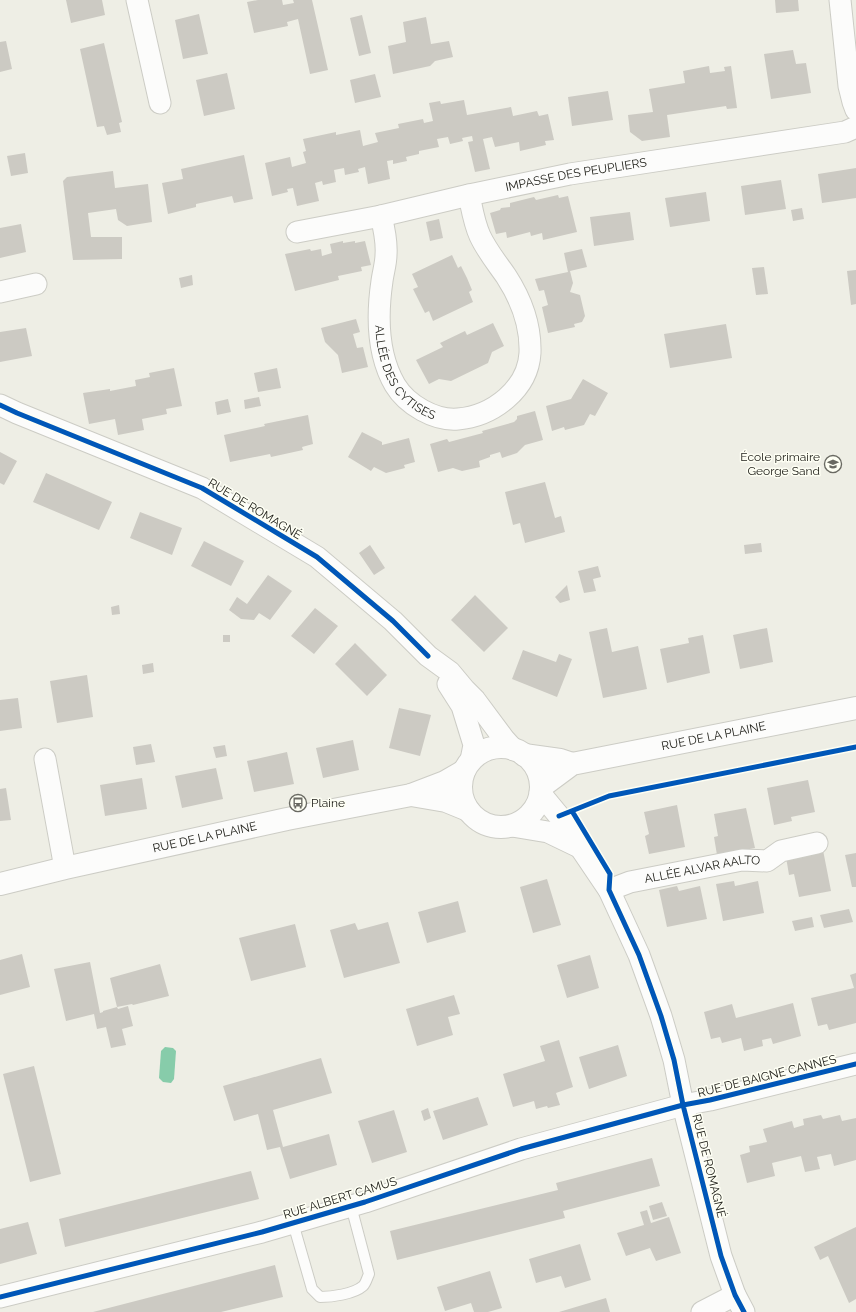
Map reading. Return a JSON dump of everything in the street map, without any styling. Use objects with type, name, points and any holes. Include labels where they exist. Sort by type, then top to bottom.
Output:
[{"type":"street","points":[[137,0],[160,103]]},
{"type":"street","points":[[840,0],[849,86],[852,102],[856,110]]},
{"type":"street","name":"IMPASSE DES PEUPLIERS","points":[[298,232],[381,216],[469,195],[570,174],[827,135],[845,132],[856,127]]},
{"type":"street","name":"ALLÉE DES CYTISES","points":[[381,216],[385,233],[386,254],[379,307],[379,328],[386,366],[395,385],[410,402],[424,411],[442,418],[458,419],[472,417],[488,411],[503,402],[516,389],[526,372],[530,354],[529,333],[525,313],[518,295],[492,257],[480,236],[473,216],[469,195]]},
{"type":"street","points":[[0,292],[36,284]]},
{"type":"street","name":"RUE DE ROMAGNÉ","points":[[0,405],[202,488],[317,557],[393,621],[428,656],[450,672],[465,690],[476,700],[504,739],[519,752]]},
{"type":"street","name":"RUE DE ROMAGNÉ","points":[[428,656],[462,706],[474,745],[468,765]]},
{"type":"street","name":"RUE DE LA PLAINE","points":[[540,790],[572,764],[856,708]]},
{"type":"street","points":[[503,747],[519,752],[533,763],[539,774],[540,790],[537,804],[530,814],[522,821],[512,826],[499,827],[487,825],[477,819],[468,810],[462,798],[461,784],[468,765],[481,752],[492,748],[503,747]]},
{"type":"street","name":"RUE DE LA PLAINE","points":[[519,752],[560,760],[572,764]]},
{"type":"street","points":[[45,759],[65,868]]},
{"type":"street","name":"RUE DE LA PLAINE","points":[[0,884],[65,868],[287,819],[411,795],[444,782],[468,765]]},
{"type":"street","name":"RUE DE ROMAGNÉ","points":[[540,790],[609,890],[639,955],[661,1016],[674,1060],[683,1106],[721,1256],[739,1303]]},
{"type":"street","name":"RUE DE LA PLAINE","points":[[411,795],[446,801],[468,810]]},
{"type":"street","name":"RUE DE ROMAGNÉ","points":[[512,826],[548,832],[578,847]]},
{"type":"street","name":"ALLÉE ALVAR AALTO","points":[[609,890],[630,882],[742,860],[767,862],[781,851],[818,843]]},
{"type":"street","name":"RUE DE BAIGNE CANNES","points":[[683,1106],[856,1064]]},
{"type":"street","name":"RUE ALBERT CAMUS","points":[[0,1297],[254,1234],[351,1206],[522,1149],[683,1106]]},
{"type":"street","points":[[702,1312],[739,1303]]},
{"type":"lane","points":[[293,1223],[312,1289],[320,1297],[331,1297],[355,1291],[364,1285],[369,1274],[351,1206]]},
{"type":"shaded area","points":[[165,1047],[173,1048],[176,1051],[174,1079],[171,1083],[163,1082],[159,1078],[161,1051]]},
{"type":"building","points":[[66,0],[102,0],[105,15],[71,23]]},
{"type":"building","points":[[258,0],[282,0],[283,5],[294,3],[293,0],[312,0],[328,70],[310,74],[298,19],[287,22],[288,26],[254,33],[247,2]]},
{"type":"building","points":[[775,0],[798,0],[799,11],[776,13]]},
{"type":"building","points":[[199,14],[208,54],[183,59],[175,20]]},
{"type":"building","points":[[362,15],[371,53],[359,56],[350,18]]},
{"type":"building","points":[[426,17],[431,44],[449,41],[453,57],[435,61],[430,66],[393,74],[388,46],[406,42],[403,22]]},
{"type":"building","points":[[6,41],[12,69],[0,72],[0,42]]},
{"type":"building","points":[[104,43],[122,122],[119,123],[121,132],[107,135],[104,126],[97,127],[80,49]]},
{"type":"building","points":[[793,50],[796,64],[806,63],[811,93],[771,99],[764,54]]},
{"type":"building","points":[[709,66],[710,73],[725,71],[724,67],[731,66],[737,108],[727,109],[726,106],[667,115],[670,137],[642,141],[630,132],[628,115],[653,112],[649,89],[685,83],[683,71]]},
{"type":"building","points":[[227,73],[235,109],[204,116],[196,80]]},
{"type":"building","points":[[375,74],[381,97],[355,103],[350,80]]},
{"type":"building","points":[[608,91],[613,120],[572,126],[568,97]]},
{"type":"building","points":[[464,100],[467,115],[511,107],[513,116],[537,111],[539,116],[548,114],[554,140],[545,141],[546,145],[520,151],[519,142],[495,147],[492,137],[483,139],[490,169],[475,172],[468,142],[473,141],[472,136],[462,138],[463,141],[450,144],[448,137],[437,139],[439,147],[419,151],[419,154],[406,157],[407,161],[393,164],[393,160],[387,161],[390,179],[368,184],[365,167],[358,169],[359,172],[345,175],[344,168],[334,170],[336,182],[323,185],[322,181],[315,183],[319,201],[297,206],[293,188],[287,189],[288,192],[272,196],[265,163],[290,157],[292,167],[306,163],[303,152],[306,151],[303,139],[336,132],[336,135],[360,130],[363,146],[378,142],[375,133],[399,128],[398,124],[423,119],[424,123],[433,121],[429,103],[440,101],[441,104]]},
{"type":"building","points":[[25,153],[28,173],[11,176],[7,156]]},
{"type":"building","points":[[244,155],[253,199],[234,203],[232,196],[196,204],[196,207],[168,214],[162,183],[183,179],[181,169]]},
{"type":"building","points":[[856,168],[856,198],[822,203],[818,174]]},
{"type":"building","points":[[113,171],[115,188],[148,184],[152,222],[127,226],[118,220],[116,209],[88,213],[91,237],[122,237],[122,259],[73,260],[63,181],[67,177]]},
{"type":"building","points":[[781,180],[786,209],[745,215],[741,186]]},
{"type":"building","points":[[706,192],[710,221],[670,227],[665,198]]},
{"type":"building","points":[[558,195],[559,198],[568,196],[577,232],[543,240],[542,233],[531,236],[530,232],[507,238],[506,232],[496,234],[490,213],[500,210],[501,208],[510,207],[510,203],[534,197],[536,200]]},
{"type":"building","points":[[802,208],[804,219],[793,221],[791,210]]},
{"type":"building","points":[[630,212],[634,240],[594,246],[590,217]]},
{"type":"building","points":[[439,219],[443,238],[430,241],[426,222]]},
{"type":"building","points":[[21,224],[26,252],[0,258],[0,228]]},
{"type":"building","points":[[343,241],[343,243],[355,241],[355,243],[365,241],[371,265],[361,267],[362,271],[338,276],[339,280],[295,291],[285,254],[310,249],[311,251],[321,249],[322,256],[332,253],[330,244]]},
{"type":"building","points":[[582,249],[587,267],[570,271],[573,283],[570,292],[580,295],[585,316],[582,322],[574,324],[575,327],[548,333],[542,307],[548,305],[544,290],[539,291],[535,279],[568,272],[564,253]]},
{"type":"building","points":[[452,255],[458,268],[461,266],[467,278],[472,290],[469,292],[473,302],[433,321],[429,311],[425,313],[413,289],[418,287],[412,274]]},
{"type":"building","points":[[764,267],[768,294],[756,295],[752,268]]},
{"type":"building","points":[[856,270],[856,304],[851,305],[847,271]]},
{"type":"building","points":[[192,275],[193,285],[181,288],[179,278]]},
{"type":"building","points":[[356,319],[360,332],[353,334],[357,348],[363,347],[368,367],[342,373],[338,355],[325,342],[321,328]]},
{"type":"building","points":[[493,323],[504,346],[492,352],[488,363],[451,381],[439,379],[429,384],[416,360],[443,347],[440,343],[465,331],[467,335]]},
{"type":"building","points":[[726,324],[732,358],[670,368],[664,334]]},
{"type":"building","points":[[26,328],[32,356],[0,362],[0,332]]},
{"type":"building","points":[[174,368],[182,406],[166,409],[167,414],[142,419],[144,430],[118,435],[115,419],[89,424],[83,393],[110,389],[110,391],[136,386],[135,380],[150,377],[149,373]]},
{"type":"building","points":[[277,368],[281,388],[258,392],[254,373]]},
{"type":"building","points":[[583,379],[608,393],[595,416],[590,414],[584,425],[565,430],[564,427],[552,431],[546,406],[571,399]]},
{"type":"building","points":[[259,397],[261,406],[245,409],[244,400]]},
{"type":"building","points":[[228,399],[231,412],[217,415],[215,402]]},
{"type":"building","points":[[535,411],[543,440],[525,445],[517,453],[502,458],[500,452],[490,455],[490,457],[479,461],[480,467],[462,471],[453,468],[438,472],[430,444],[447,439],[449,442],[483,433],[482,431],[514,422],[517,419],[517,416]]},
{"type":"building","points":[[308,415],[313,444],[302,447],[303,450],[271,457],[270,454],[230,462],[224,435],[265,426],[264,424]]},
{"type":"building","points":[[362,432],[382,442],[382,445],[409,438],[415,462],[404,465],[405,468],[386,473],[374,467],[371,471],[348,457]]},
{"type":"building","points":[[0,452],[17,461],[4,485],[0,483]]},
{"type":"building","points":[[46,473],[112,502],[99,530],[33,502]]},
{"type":"building","points":[[545,482],[555,518],[561,516],[565,532],[525,543],[520,523],[513,525],[505,492]]},
{"type":"building","points":[[140,512],[182,528],[172,555],[130,538]]},
{"type":"building","points":[[204,541],[244,561],[231,586],[191,566]]},
{"type":"building","points":[[761,543],[762,552],[745,554],[744,545]]},
{"type":"building","points":[[370,545],[385,568],[374,575],[359,553]]},
{"type":"building","points":[[598,566],[601,577],[593,579],[596,591],[584,593],[578,571]]},
{"type":"building","points":[[268,575],[292,591],[270,620],[259,613],[254,620],[241,619],[229,610],[237,597],[247,604]]},
{"type":"building","points":[[567,585],[570,600],[560,603],[555,597]]},
{"type":"building","points":[[475,595],[508,628],[484,652],[451,620]]},
{"type":"building","points":[[119,605],[120,614],[112,615],[111,607]]},
{"type":"building","points":[[315,608],[338,626],[314,654],[291,636]]},
{"type":"building","points":[[607,628],[612,652],[638,646],[647,689],[603,698],[589,632]]},
{"type":"building","points":[[767,628],[773,662],[740,669],[733,635]]},
{"type":"building","points":[[223,635],[230,635],[230,642],[223,642]]},
{"type":"building","points":[[703,635],[710,673],[667,683],[660,649],[689,643],[688,638]]},
{"type":"building","points":[[355,643],[387,675],[367,696],[335,664]]},
{"type":"building","points":[[523,650],[556,662],[559,654],[572,659],[557,697],[512,679]]},
{"type":"building","points":[[153,663],[154,672],[143,674],[142,665]]},
{"type":"building","points":[[87,675],[93,717],[57,723],[50,681]]},
{"type":"building","points":[[18,698],[22,728],[0,731],[0,700]]},
{"type":"building","points":[[399,708],[431,715],[420,756],[389,748]]},
{"type":"building","points":[[353,740],[359,770],[323,778],[316,748]]},
{"type":"building","points":[[151,744],[155,762],[136,765],[133,747]]},
{"type":"building","points":[[225,745],[227,756],[216,758],[213,747]]},
{"type":"building","points":[[287,752],[294,784],[254,792],[247,761]]},
{"type":"building","points":[[216,768],[223,799],[182,808],[175,776]]},
{"type":"building","points":[[142,778],[147,809],[105,816],[100,785]]},
{"type":"building","points":[[808,780],[815,812],[791,817],[792,821],[774,825],[767,788]]},
{"type":"building","points":[[6,788],[11,820],[0,821],[0,789]]},
{"type":"building","points":[[677,805],[685,847],[649,854],[645,836],[649,834],[644,812]]},
{"type":"building","points":[[746,808],[755,848],[717,855],[714,837],[718,836],[714,814]]},
{"type":"building","points":[[823,850],[831,891],[799,897],[794,874],[789,875],[786,857]]},
{"type":"building","points":[[856,853],[856,887],[852,887],[845,855]]},
{"type":"building","points":[[547,879],[561,925],[533,933],[520,887]]},
{"type":"building","points":[[734,881],[735,886],[758,881],[764,913],[723,921],[716,884]]},
{"type":"building","points":[[677,886],[679,891],[700,886],[707,919],[667,927],[659,890]]},
{"type":"building","points":[[458,901],[466,932],[427,943],[418,912]]},
{"type":"building","points":[[849,909],[853,922],[824,928],[820,915]]},
{"type":"building","points":[[812,917],[814,927],[795,931],[792,921]]},
{"type":"building","points":[[388,922],[400,963],[344,978],[330,930],[355,923],[358,930]]},
{"type":"building","points":[[295,924],[306,967],[251,981],[239,938]]},
{"type":"building","points":[[22,954],[30,987],[0,995],[0,960]]},
{"type":"building","points":[[590,955],[599,988],[567,998],[557,965]]},
{"type":"building","points":[[90,962],[100,1013],[117,1007],[118,1009],[128,1006],[133,1026],[122,1029],[126,1045],[111,1048],[106,1027],[97,1029],[94,1014],[66,1021],[54,969]]},
{"type":"building","points":[[160,964],[169,996],[133,1005],[117,1007],[110,978]]},
{"type":"building","points":[[856,973],[856,1023],[829,1030],[827,1024],[818,1026],[811,998],[854,988],[850,975]]},
{"type":"building","points":[[454,995],[460,1014],[448,1017],[453,1035],[417,1046],[406,1009]]},
{"type":"building","points":[[793,1003],[801,1036],[773,1044],[771,1038],[762,1040],[763,1046],[744,1051],[741,1038],[722,1043],[720,1037],[711,1039],[704,1012],[732,1004],[736,1018]]},
{"type":"building","points":[[559,1040],[573,1087],[556,1093],[560,1105],[536,1109],[534,1101],[513,1107],[503,1074],[545,1061],[540,1046]]},
{"type":"building","points":[[618,1045],[627,1076],[589,1089],[579,1057]]},
{"type":"building","points":[[321,1058],[332,1093],[273,1110],[283,1147],[329,1134],[337,1165],[290,1179],[280,1147],[267,1150],[258,1114],[234,1121],[223,1086]]},
{"type":"building","points":[[34,1066],[61,1174],[30,1182],[3,1074]]},
{"type":"building","points":[[478,1097],[488,1125],[443,1140],[433,1111]]},
{"type":"building","points":[[428,1108],[431,1118],[424,1121],[421,1111]]},
{"type":"building","points":[[394,1110],[407,1152],[372,1163],[358,1121]]},
{"type":"building","points":[[821,1115],[823,1119],[840,1115],[842,1121],[856,1118],[856,1160],[834,1166],[831,1154],[817,1157],[820,1169],[805,1172],[801,1156],[772,1163],[775,1176],[747,1183],[740,1155],[750,1152],[749,1146],[767,1142],[763,1129],[792,1121],[794,1128],[804,1125],[803,1119]]},
{"type":"building","points":[[652,1158],[660,1186],[563,1211],[565,1218],[397,1260],[390,1231],[558,1190],[556,1183]]},
{"type":"building","points":[[251,1171],[259,1199],[65,1247],[59,1219]]},
{"type":"building","points":[[662,1202],[667,1216],[653,1220],[649,1206]]},
{"type":"building","points":[[647,1210],[651,1223],[669,1217],[681,1253],[656,1261],[650,1248],[626,1256],[617,1233],[644,1225],[640,1212]]},
{"type":"building","points":[[28,1222],[37,1254],[0,1264],[0,1229]]},
{"type":"building","points":[[856,1227],[856,1299],[849,1303],[828,1256],[820,1260],[814,1247]]},
{"type":"building","points":[[580,1244],[591,1280],[565,1288],[561,1276],[536,1283],[529,1259]]},
{"type":"building","points":[[275,1265],[283,1297],[221,1312],[93,1312]]},
{"type":"building","points":[[490,1271],[502,1308],[488,1312],[474,1312],[471,1303],[445,1311],[437,1287]]},
{"type":"building","points":[[606,1298],[610,1312],[559,1312]]},
{"type":"cycle path","points":[[0,405],[202,488],[317,557],[393,621],[428,656]]},
{"type":"cycle path","points":[[559,816],[609,796],[856,747]]},
{"type":"cycle path","points":[[572,811],[610,874],[609,890],[639,955],[661,1016],[674,1060],[683,1105],[721,1256],[735,1295],[744,1312]]},
{"type":"cycle path","points":[[0,1297],[262,1232],[365,1202],[521,1149],[683,1105],[710,1100],[856,1064]]},
{"type":"place","name":"École primaire George Sand","points":[[833,464]]},
{"type":"place","name":"Plaine","points":[[298,803]]}]
